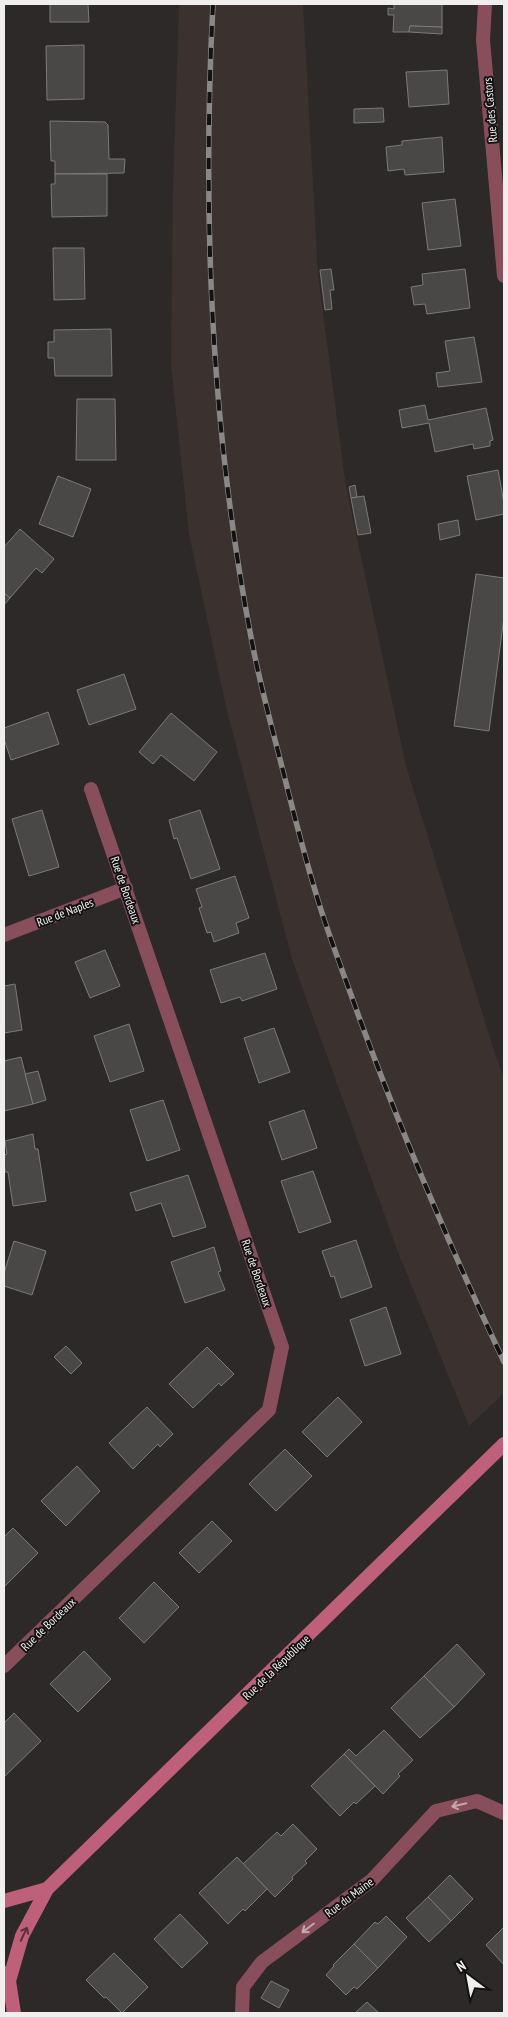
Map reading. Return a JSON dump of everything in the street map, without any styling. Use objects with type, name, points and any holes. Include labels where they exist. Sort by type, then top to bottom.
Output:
[{"type":"main road","name":"Rue de la République","points":[[6,1976],[22,1936],[47,1889],[504,1444]]},
{"type":"main road","name":"Rue de la République","points":[[4,1901],[47,1889]]},
{"type":"main road","points":[[6,1976],[14,2013]]},
{"type":"street","name":"Rue des Castors","points":[[485,4],[484,40],[504,276]]},
{"type":"street","name":"Rue de Bordeaux","points":[[4,1666],[269,1410],[282,1347],[91,789]]},
{"type":"street","name":"Rue de Naples","points":[[4,935],[126,888]]},
{"type":"street","name":"Rue du Maine","points":[[242,2013],[243,1987],[262,1962],[372,1880],[436,1811],[477,1801],[504,1813]]},
{"type":"shaded area","points":[[179,4],[303,4],[318,275],[346,487],[406,766],[504,1078],[504,1393],[469,1426],[398,1252],[292,959],[226,707],[189,534],[171,365],[173,190]]},
{"type":"building","points":[[50,4],[88,4],[89,22],[50,22]]},
{"type":"building","points":[[394,4],[442,4],[442,27],[410,26],[409,32],[393,32],[394,15],[388,15],[388,8],[394,9]]},
{"type":"building","points":[[410,26],[442,27],[442,34],[409,32]]},
{"type":"building","points":[[84,45],[84,99],[47,100],[46,46]]},
{"type":"building","points":[[447,70],[449,104],[409,107],[406,72]]},
{"type":"building","points":[[383,108],[384,122],[354,123],[354,109]]},
{"type":"building","points":[[50,121],[105,122],[108,125],[109,159],[125,159],[124,173],[55,174],[55,161],[51,161]]},
{"type":"building","points":[[442,137],[444,172],[405,175],[404,169],[388,171],[386,147],[402,145],[402,141]]},
{"type":"building","points":[[55,174],[107,174],[107,216],[52,217],[51,184],[55,184]]},
{"type":"building","points":[[455,199],[461,246],[428,250],[422,203]]},
{"type":"building","points":[[53,248],[84,248],[85,299],[54,300]]},
{"type":"building","points":[[331,269],[334,290],[330,290],[332,309],[325,310],[320,270]]},
{"type":"building","points":[[465,269],[470,308],[427,314],[425,304],[414,305],[411,287],[423,285],[422,274]]},
{"type":"building","points":[[111,329],[112,376],[55,376],[54,358],[48,358],[48,342],[54,342],[54,330]]},
{"type":"building","points":[[474,337],[482,382],[438,387],[436,373],[450,371],[445,341]]},
{"type":"building","points":[[77,399],[115,399],[116,460],[76,460]]},
{"type":"building","points":[[425,405],[428,420],[486,408],[493,440],[490,441],[490,446],[474,449],[473,444],[435,452],[429,423],[402,428],[399,410]]},
{"type":"building","points":[[498,470],[504,514],[476,520],[467,476]]},
{"type":"building","points":[[58,476],[91,489],[73,537],[39,524]]},
{"type":"building","points":[[355,485],[357,497],[351,498],[349,487]]},
{"type":"building","points":[[364,496],[371,533],[358,535],[351,498]]},
{"type":"building","points":[[458,520],[460,535],[440,540],[438,524]]},
{"type":"building","points":[[20,529],[54,559],[42,573],[36,568],[10,598],[4,593],[4,547]]},
{"type":"building","points":[[476,574],[504,578],[504,617],[489,731],[454,726]]},
{"type":"building","points":[[4,593],[10,598],[4,605]]},
{"type":"building","points":[[124,674],[136,709],[89,725],[77,690]]},
{"type":"building","points":[[48,712],[59,744],[11,760],[4,739],[4,728]]},
{"type":"building","points":[[171,713],[217,752],[194,781],[161,755],[153,764],[139,752]]},
{"type":"building","points":[[42,810],[59,867],[29,876],[12,819]]},
{"type":"building","points":[[200,810],[220,869],[191,879],[177,838],[174,839],[169,820]]},
{"type":"building","points":[[235,876],[249,918],[236,923],[239,933],[214,942],[211,932],[207,933],[199,908],[202,907],[196,889]]},
{"type":"building","points":[[105,950],[120,986],[90,998],[75,962]]},
{"type":"building","points":[[265,953],[277,989],[242,1001],[240,997],[221,1003],[210,970]]},
{"type":"building","points":[[15,984],[22,1030],[4,1033],[4,986]]},
{"type":"building","points":[[129,1024],[144,1071],[110,1082],[94,1036]]},
{"type":"building","points":[[274,1028],[290,1072],[259,1083],[244,1038]]},
{"type":"building","points":[[21,1057],[33,1104],[4,1111],[4,1061]]},
{"type":"building","points":[[38,1071],[46,1100],[33,1104],[25,1074]]},
{"type":"building","points":[[163,1100],[180,1150],[147,1161],[130,1110]]},
{"type":"building","points":[[304,1110],[317,1148],[282,1160],[269,1122]]},
{"type":"building","points":[[33,1134],[35,1149],[38,1149],[46,1201],[13,1206],[8,1172],[5,1172],[4,1155],[7,1154],[5,1141]]},
{"type":"building","points":[[313,1171],[331,1222],[299,1233],[281,1181]]},
{"type":"building","points":[[188,1175],[206,1227],[173,1237],[161,1203],[136,1211],[130,1193]]},
{"type":"building","points":[[356,1240],[372,1287],[341,1298],[334,1276],[331,1277],[322,1251]]},
{"type":"building","points":[[14,1241],[46,1251],[32,1295],[4,1286],[4,1273]]},
{"type":"building","points":[[214,1247],[221,1271],[218,1272],[225,1290],[185,1303],[171,1262]]},
{"type":"building","points":[[386,1307],[401,1354],[365,1366],[350,1320]]},
{"type":"building","points":[[66,1346],[82,1363],[71,1374],[54,1357]]},
{"type":"building","points":[[207,1347],[234,1374],[221,1386],[219,1383],[193,1408],[169,1384]]},
{"type":"building","points":[[338,1397],[362,1422],[327,1457],[302,1432]]},
{"type":"building","points":[[147,1407],[173,1434],[160,1447],[158,1444],[133,1469],[109,1443]]},
{"type":"building","points":[[285,1449],[312,1476],[276,1511],[249,1484]]},
{"type":"building","points":[[77,1466],[100,1491],[66,1526],[41,1501]]},
{"type":"building","points":[[212,1521],[232,1541],[199,1573],[179,1553]]},
{"type":"building","points":[[13,1528],[38,1553],[4,1587],[4,1537]]},
{"type":"building","points":[[154,1582],[179,1607],[144,1643],[119,1618]]},
{"type":"building","points":[[457,1644],[485,1674],[454,1707],[424,1676]]},
{"type":"building","points":[[84,1651],[111,1679],[78,1712],[50,1684]]},
{"type":"building","points":[[424,1676],[454,1707],[420,1738],[391,1708]]},
{"type":"building","points":[[14,1713],[41,1741],[4,1777],[4,1723]]},
{"type":"building","points":[[384,1730],[413,1760],[398,1774],[400,1776],[383,1794],[344,1754],[349,1749],[356,1756]]},
{"type":"building","points":[[344,1754],[375,1786],[356,1804],[354,1802],[340,1816],[311,1786]]},
{"type":"building","points":[[293,1824],[317,1849],[305,1861],[307,1863],[292,1877],[293,1879],[275,1897],[243,1864],[277,1832],[281,1836]]},
{"type":"building","points":[[237,1857],[267,1889],[245,1911],[243,1909],[228,1924],[199,1893]]},
{"type":"building","points":[[450,1875],[473,1899],[451,1921],[428,1897]]},
{"type":"building","points":[[428,1897],[451,1921],[429,1942],[406,1918]]},
{"type":"building","points":[[180,1914],[208,1943],[182,1968],[154,1939]]},
{"type":"building","points":[[386,1916],[407,1937],[378,1968],[354,1944],[375,1922],[378,1924]]},
{"type":"building","points":[[504,1927],[504,1965],[486,1945]]},
{"type":"building","points":[[354,1944],[378,1968],[357,1989],[354,1987],[346,1995],[326,1975],[333,1965]]},
{"type":"building","points":[[114,1953],[148,1987],[122,2013],[86,1980]]},
{"type":"building","points":[[271,1981],[289,1990],[279,2008],[261,1998]]},
{"type":"building","points":[[367,2002],[379,2013],[355,2013]]},
{"type":"railway","points":[[213,4],[209,163],[213,322],[218,401],[237,559],[258,670],[303,849],[332,942],[375,1061],[410,1148],[446,1234],[504,1362]]}]
